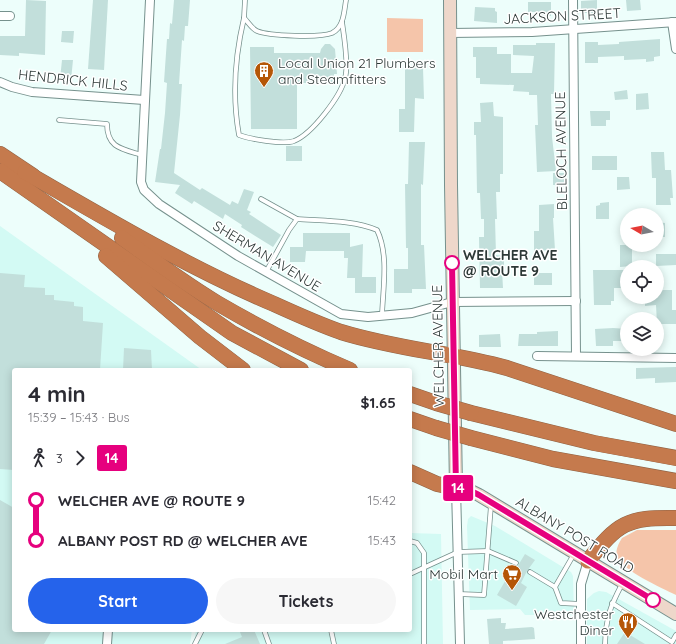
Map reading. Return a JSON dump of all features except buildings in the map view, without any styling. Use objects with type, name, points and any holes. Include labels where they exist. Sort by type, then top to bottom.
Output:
[{"type":"highway","points":[[0,154],[21,177],[141,285],[200,337],[240,368]]},
{"type":"highway","points":[[0,171],[21,177],[184,263],[267,302],[315,322],[366,339],[419,351],[479,361],[535,376],[676,424]]},
{"type":"highway","points":[[21,177],[232,332],[297,368]]},
{"type":"highway","points":[[21,177],[216,302],[293,344],[346,368]]},
{"type":"highway","points":[[412,395],[471,413],[587,442],[676,458]]},
{"type":"highway","points":[[412,420],[471,438],[553,458],[676,481]]},
{"type":"highway","points":[[412,473],[437,484],[456,488]]},
{"type":"highway","points":[[588,561],[607,537],[626,523],[648,518],[676,518]]},
{"type":"street","name":"SHERMAN AVENUE","points":[[150,0],[141,182],[144,190],[158,204],[238,256],[341,314],[368,317],[412,313],[452,302],[576,301]]},
{"type":"street","name":"WELCHER AVENUE","points":[[450,0],[452,302],[460,644]]},
{"type":"street","name":"BLELOCH AVENUE","points":[[573,0],[576,356]]},
{"type":"street","points":[[0,16],[10,16]]},
{"type":"street","name":"JACKSON STREET","points":[[450,33],[573,30],[674,22]]},
{"type":"street","points":[[674,22],[676,49]]},
{"type":"street","name":"HENDRICK HILLS","points":[[0,82],[12,88],[32,92],[144,100]]},
{"type":"street","points":[[537,356],[676,358]]},
{"type":"street","name":"ALBANY POST ROAD","points":[[456,488],[469,490],[491,502],[676,614]]},
{"type":"street","points":[[580,644],[581,584],[588,561]]},
{"type":"street","points":[[107,644],[108,632]]},
{"type":"lane","points":[[245,0],[244,18],[237,47],[236,115],[239,135],[248,139],[292,142],[306,134],[340,93],[346,76],[342,22],[346,0]]},
{"type":"lane","points":[[244,18],[256,31],[273,35],[308,36],[332,33],[342,22]]},
{"type":"lane","points":[[59,120],[107,124],[107,135],[112,144],[120,149],[142,156]]},
{"type":"lane","points":[[261,199],[297,219],[342,222],[377,230],[382,240],[384,267],[382,316]]},
{"type":"lane","points":[[266,272],[289,230],[297,219]]},
{"type":"lane","points":[[458,594],[484,594],[491,502]]},
{"type":"lane","points":[[412,542],[417,543],[424,553],[424,644]]},
{"type":"lane","points":[[412,573],[458,552],[488,551],[516,563]]},
{"type":"lane","points":[[555,587],[574,552]]},
{"type":"lane","points":[[530,572],[555,587],[561,603],[580,604]]},
{"type":"lane","points":[[605,644],[606,620],[612,603],[623,582]]},
{"type":"lane","points":[[612,603],[672,643],[676,635]]},
{"type":"lane","points":[[195,644],[201,632]]},
{"type":"lane","points":[[265,632],[269,644]]},
{"type":"lane","points":[[331,632],[334,644]]},
{"type":"shaded area","points":[[387,18],[423,19],[423,52],[387,52]]},
{"type":"shaded area","points":[[0,226],[199,368],[12,368],[12,632],[192,632],[190,644],[0,644]]},
{"type":"shaded area","points":[[471,516],[495,526],[571,572],[573,576],[574,615],[525,615],[520,609],[470,610],[467,526],[468,519]]},
{"type":"shaded area","points":[[637,530],[676,530],[676,595],[634,573],[620,561],[617,556],[617,549],[622,538]]},
{"type":"shaded area","points":[[412,533],[441,534],[443,644],[194,644],[196,632],[412,632]]},
{"type":"shaded area","points":[[599,591],[606,592],[676,631],[676,644],[587,644],[587,599]]},
{"type":"bus line","name":"14","points":[[452,263],[456,488],[469,490],[479,495],[653,600]]},
{"type":"place","name":"Local Union 21 Plumbers and Steamfitters","points":[[264,88]]},
{"type":"place","name":"WELCHER AVE @ ROUTE 9","points":[[452,263]]},
{"type":"place","name":"Mobil Mart","points":[[512,591]]},
{"type":"place","name":"Westchester Diner","points":[[628,639]]}]
